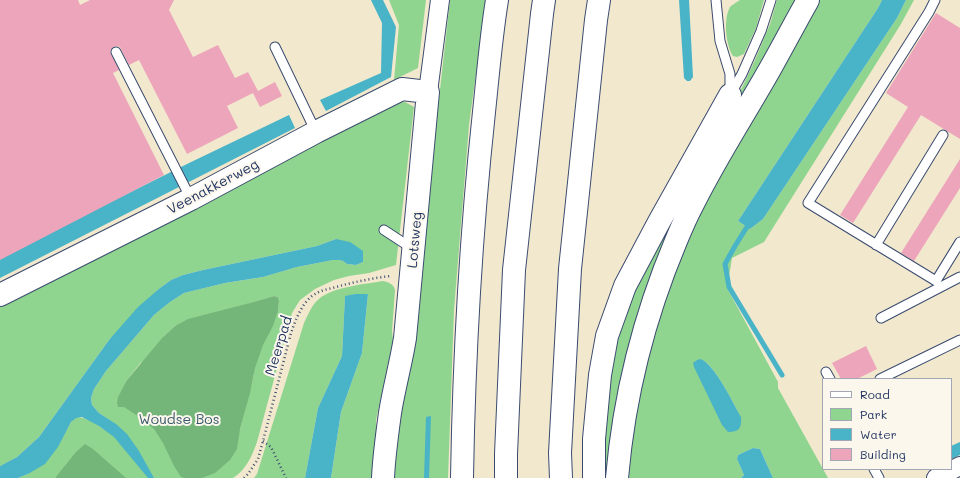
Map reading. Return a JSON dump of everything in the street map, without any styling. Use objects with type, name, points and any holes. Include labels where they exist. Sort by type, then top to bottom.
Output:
[{"type":"main road","points":[[506,478],[514,270],[544,0]]},
{"type":"main road","points":[[560,478],[570,269],[599,0]]},
{"type":"main road","points":[[617,478],[619,446],[638,349],[664,269],[695,200],[726,142],[770,69],[808,0]]},
{"type":"main road","points":[[462,478],[469,274],[496,5]]},
{"type":"main road","name":"Veenakkerweg","points":[[0,295],[190,196],[402,89],[428,92]]},
{"type":"main road","name":"Lotsweg","points":[[383,478],[384,455],[390,412],[402,360],[405,338],[428,92]]},
{"type":"main road","points":[[594,478],[594,439],[600,375],[607,336],[625,286],[631,274],[658,222],[730,95]]},
{"type":"street","name":"Lotsweg","points":[[428,92],[440,0]]},
{"type":"street","points":[[936,478],[960,466]]},
{"type":"lane","points":[[721,0],[716,5],[720,41],[730,74],[730,95]]},
{"type":"lane","points":[[730,95],[742,74],[761,31],[771,0]]},
{"type":"lane","points":[[935,0],[925,19],[808,204],[936,281],[960,242]]},
{"type":"lane","points":[[275,47],[316,132]]},
{"type":"lane","points":[[116,52],[190,196]]},
{"type":"lane","points":[[876,245],[943,135]]},
{"type":"lane","points":[[384,230],[414,250]]},
{"type":"lane","points":[[881,318],[960,277]]},
{"type":"lane","points":[[882,378],[960,340]]},
{"type":"path","name":"Meerpad","points":[[244,478],[258,459],[291,333],[296,318],[304,304],[315,294],[326,289],[375,278],[412,273]]},
{"type":"path","points":[[263,441],[271,447],[286,478]]},
{"type":"green space","points":[[389,0],[426,0],[418,68],[394,80],[399,25]]},
{"type":"green space","points":[[450,0],[486,0],[469,125],[454,310],[448,478],[390,478],[410,358]]},
{"type":"green space","points":[[740,0],[764,0],[756,28],[744,54],[737,57],[733,56],[731,52],[727,39],[726,25],[730,7]]},
{"type":"green space","points":[[777,0],[801,0],[697,183],[609,478],[605,478],[606,407],[623,301],[738,96],[770,24]]},
{"type":"green space","points":[[818,0],[882,0],[738,221],[750,229],[763,219],[897,18],[906,0],[914,0],[901,24],[764,242],[732,258],[727,288],[778,382],[778,388],[822,467],[822,470],[824,470],[828,478],[773,478],[760,449],[753,448],[738,455],[737,459],[744,475],[741,478],[622,478],[644,338],[683,238]],"holes":[[[701,359],[718,376],[741,417]]]},
{"type":"green space","points":[[405,102],[414,107],[396,265],[369,273],[334,280],[315,289],[300,300],[292,313],[257,442],[248,462],[238,475],[233,478],[59,478],[57,476],[55,478],[18,478],[28,474],[66,431],[76,417],[89,420],[108,432],[114,423],[99,413],[92,405],[91,398],[94,389],[106,371],[154,315],[170,302],[184,293],[225,283],[263,277],[297,267],[333,260],[339,260],[347,264],[356,265],[363,262],[336,239],[317,246],[203,270],[171,280],[160,288],[109,340],[39,437],[17,457],[0,466],[0,304],[394,103]],"holes":[[[274,296],[278,297],[278,311],[163,337],[175,326]],[[142,361],[118,407],[127,380]],[[254,374],[240,429],[237,398]]]},
{"type":"green space","points":[[383,281],[392,285],[395,290],[392,331],[393,341],[376,420],[376,450],[372,478],[331,478],[341,412],[362,353],[368,294],[355,294],[345,297],[342,356],[318,408],[305,478],[254,478],[257,474],[304,323],[312,307],[325,295],[340,289]]},
{"type":"green space","name":"Woudse Bos","points":[[274,296],[278,297],[278,311],[255,368],[240,429],[237,449],[230,460],[215,473],[202,478],[181,477],[154,429],[124,407],[118,407],[118,397],[127,380],[163,337],[175,326],[188,319]]},
{"type":"green space","points":[[85,444],[93,449],[126,478],[55,478],[76,452]]},
{"type":"water","points":[[371,0],[383,0],[396,27],[391,77],[326,111],[320,100],[381,73],[382,23]]},
{"type":"water","points":[[679,0],[689,0],[693,77],[690,81],[687,81],[684,78]]},
{"type":"water","points":[[882,0],[906,0],[897,18],[763,219],[750,229],[738,221]]},
{"type":"water","points":[[289,115],[295,128],[0,278],[0,257]]},
{"type":"water","points":[[336,239],[350,242],[363,251],[363,262],[356,265],[347,264],[339,260],[333,260],[297,267],[263,277],[225,283],[184,293],[154,315],[106,371],[94,389],[91,398],[92,405],[99,413],[116,424],[127,434],[139,451],[154,478],[148,478],[114,437],[99,426],[82,417],[76,418],[71,422],[58,447],[45,464],[18,478],[0,478],[0,466],[17,457],[39,437],[109,340],[138,307],[171,280],[203,270],[317,246]]},
{"type":"water","points":[[368,294],[362,353],[341,412],[331,478],[305,478],[318,408],[342,356],[345,296]]},
{"type":"water","points":[[701,359],[718,376],[729,394],[741,417],[739,429],[728,432],[722,425],[694,367],[693,363]]},
{"type":"water","points":[[431,416],[429,478],[424,478],[426,417]]},
{"type":"water","points":[[960,442],[960,455],[952,459],[952,446]]},
{"type":"water","points":[[753,448],[760,449],[773,478],[741,478],[744,475],[737,459],[738,455]]},
{"type":"building","points":[[0,0],[78,0],[80,5],[90,0],[174,0],[169,10],[193,57],[218,45],[235,78],[248,72],[258,91],[275,82],[282,96],[260,107],[253,93],[227,106],[238,128],[187,154],[139,60],[129,65],[120,47],[113,47],[110,51],[119,70],[113,73],[164,175],[0,260]]},
{"type":"building","points":[[936,13],[960,28],[960,139],[921,115],[853,223],[840,215],[908,107],[886,93]]},
{"type":"building","points":[[960,159],[960,188],[914,261],[901,253]]},
{"type":"building","points":[[866,346],[877,369],[859,378],[840,378],[832,363]]},
{"type":"waterway","points":[[750,222],[725,264],[729,287],[782,375]]}]
